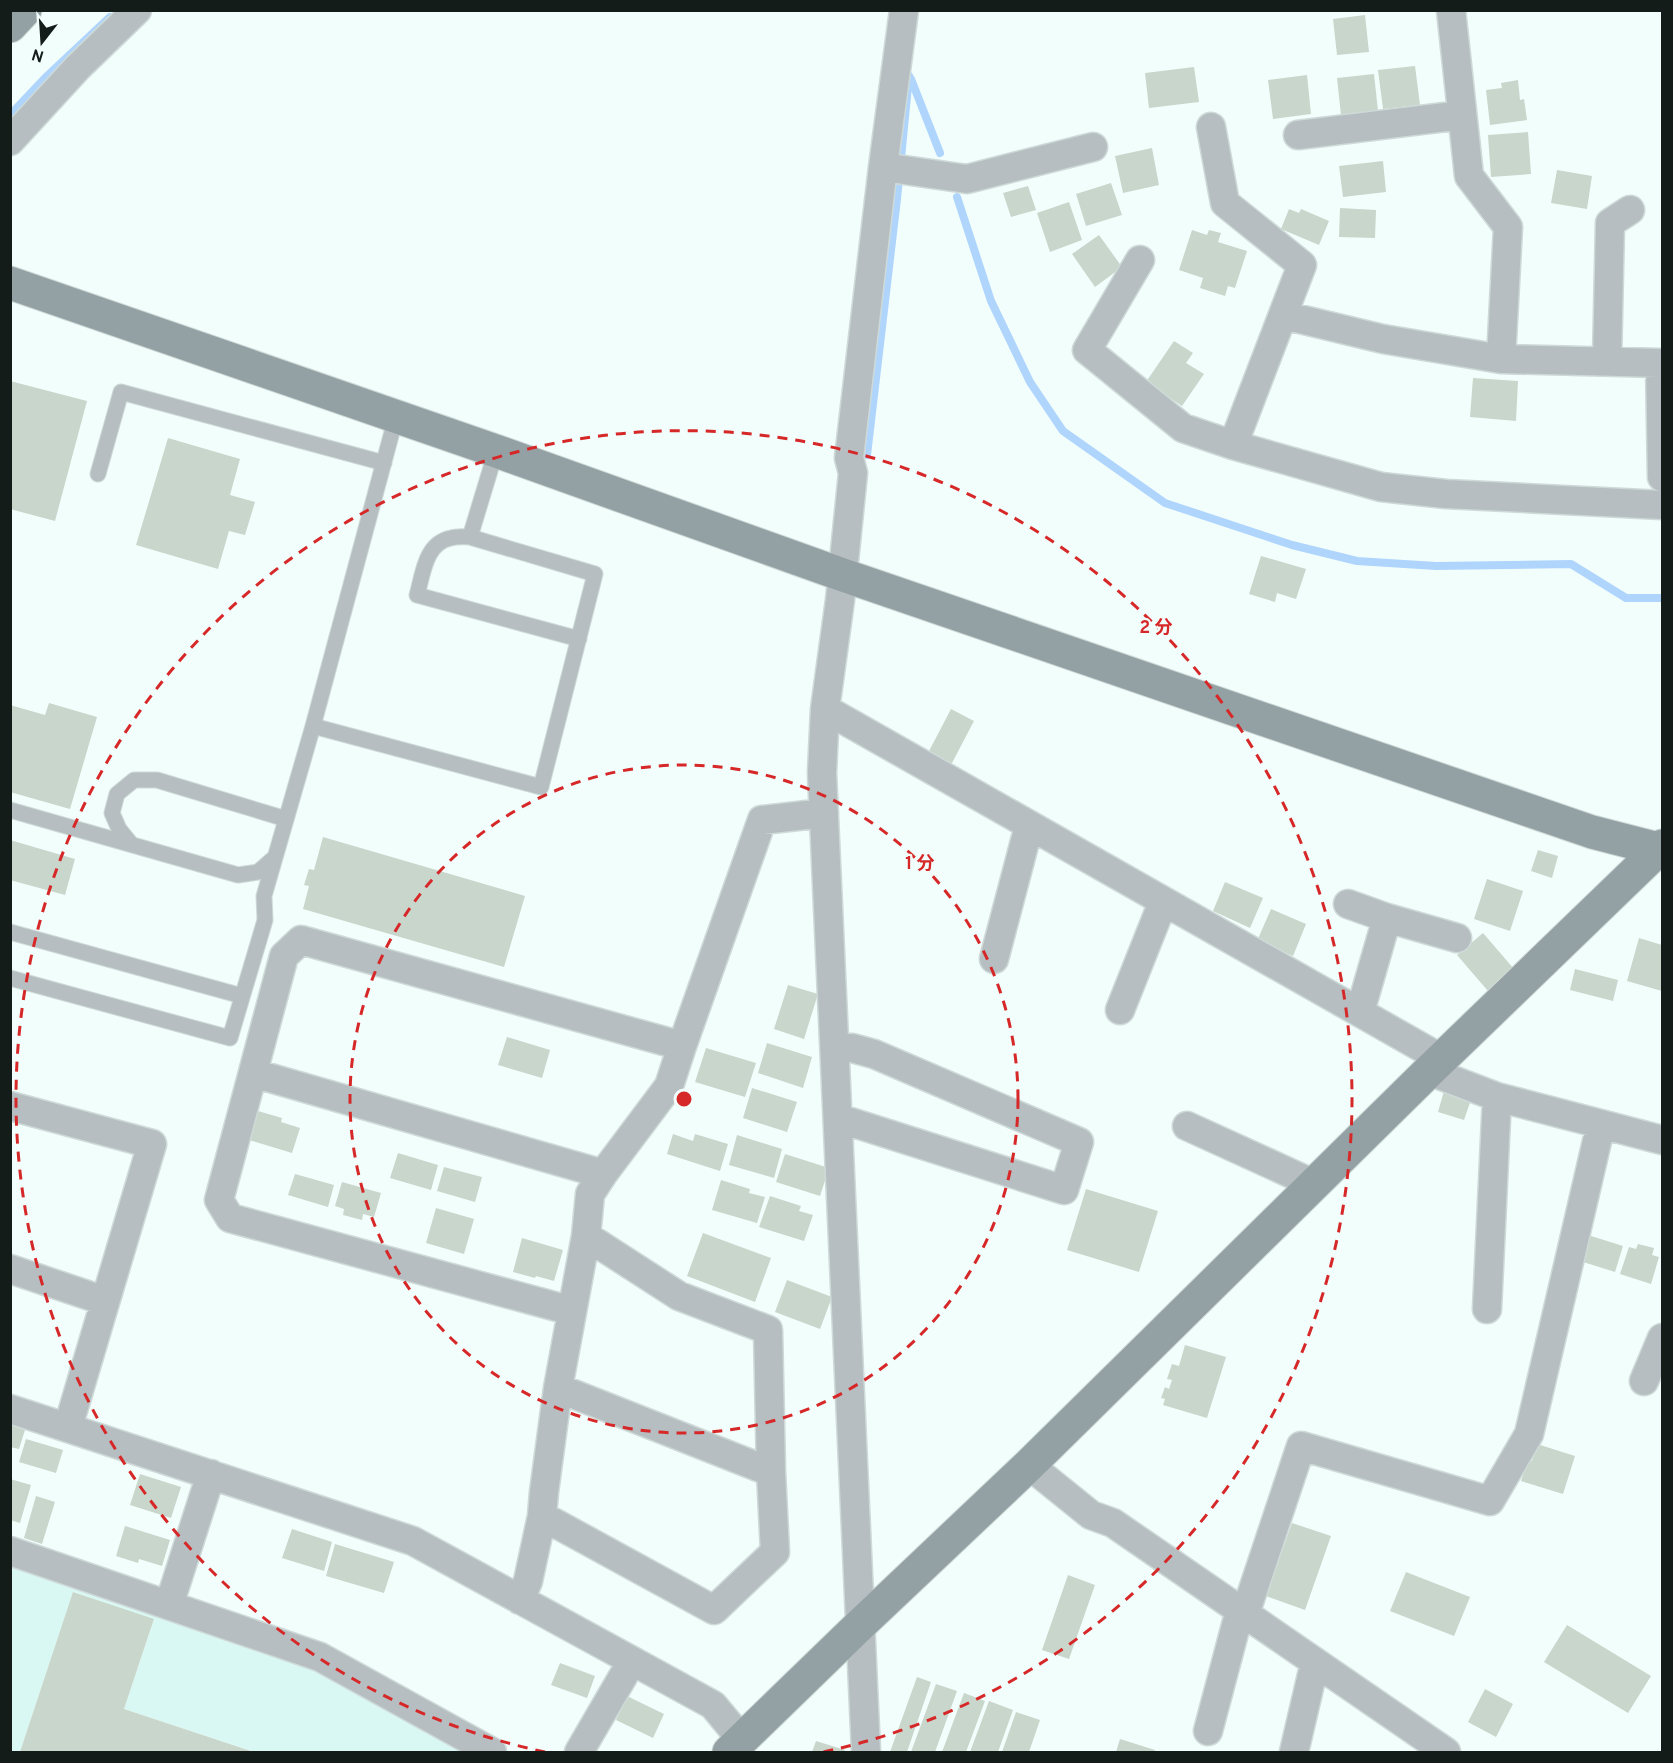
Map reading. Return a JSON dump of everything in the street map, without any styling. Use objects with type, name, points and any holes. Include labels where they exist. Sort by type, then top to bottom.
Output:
[{"type":"street","points":[[10,26],[26,10]]},
{"type":"street","points":[[11,141],[78,67],[137,10]]},
{"type":"street","points":[[866,1752],[843,1048],[822,773],[825,709],[843,575],[853,473],[849,458],[882,167],[904,10]]},
{"type":"street","points":[[1451,10],[1469,176],[1508,227],[1501,359]]},
{"type":"street","points":[[1298,135],[1462,115]]},
{"type":"street","points":[[1211,127],[1225,203],[1302,265],[1233,445]]},
{"type":"street","points":[[882,167],[967,179],[1093,147]]},
{"type":"street","points":[[1607,361],[1610,224],[1630,210]]},
{"type":"street","points":[[1140,260],[1087,350],[1183,429],[1381,487],[1446,494],[1662,505]]},
{"type":"street","points":[[10,283],[496,451],[843,575],[1592,832],[1661,848]]},
{"type":"street","points":[[1283,315],[1383,339],[1501,359],[1661,363],[1662,477]]},
{"type":"street","points":[[825,709],[1360,1012],[1435,1065],[1497,1097],[1662,1140]]},
{"type":"street","points":[[520,1600],[528,1581],[542,1516],[558,1388],[586,1236],[590,1194],[669,1086],[762,820],[824,813]]},
{"type":"street","points":[[994,959],[1029,826]]},
{"type":"street","points":[[10,1409],[413,1541],[713,1705],[735,1746],[1029,1465],[1435,1065],[1661,848]]},
{"type":"street","points":[[1120,1010],[1163,902]]},
{"type":"street","points":[[1348,904],[1457,938]]},
{"type":"street","points":[[1360,1012],[1387,918]]},
{"type":"street","points":[[572,1311],[230,1218],[219,1200],[284,956],[302,940],[682,1046]]},
{"type":"street","points":[[843,1048],[874,1054],[1079,1142],[1064,1190],[845,1121]]},
{"type":"street","points":[[253,1073],[603,1174]]},
{"type":"street","points":[[1487,1309],[1497,1097]]},
{"type":"street","points":[[10,1106],[152,1144],[68,1427]]},
{"type":"street","points":[[1208,1731],[1242,1612],[1301,1446],[1490,1501],[1529,1434],[1601,1124]]},
{"type":"street","points":[[1188,1126],[1314,1184]]},
{"type":"street","points":[[542,1516],[714,1610],[776,1552],[771,1472],[768,1330],[679,1296],[586,1236]]},
{"type":"street","points":[[10,1269],[105,1301]]},
{"type":"street","points":[[1644,1385],[1662,1338]]},
{"type":"street","points":[[558,1388],[771,1472]]},
{"type":"street","points":[[1029,1465],[1091,1515],[1113,1523],[1446,1752]]},
{"type":"street","points":[[168,1605],[211,1474]]},
{"type":"street","points":[[10,1551],[320,1657],[492,1752]]},
{"type":"street","points":[[579,1752],[632,1661]]},
{"type":"street","points":[[1294,1752],[1315,1662]]},
{"type":"lane","points":[[98,474],[121,392],[384,464]]},
{"type":"lane","points":[[10,978],[230,1038],[265,920],[264,896],[313,726],[396,417]]},
{"type":"lane","points":[[470,537],[496,451]]},
{"type":"lane","points":[[313,726],[541,788],[579,639],[595,574],[470,537],[450,538],[435,546],[426,561],[417,595],[579,639]]},
{"type":"lane","points":[[132,845],[119,829],[112,813],[117,794],[134,780],[157,780],[286,819]]},
{"type":"lane","points":[[10,810],[238,875],[258,872],[275,857]]},
{"type":"lane","points":[[10,932],[242,996]]},
{"type":"shaded area","points":[[11,1567],[317,1669],[465,1752],[255,1752],[124,1709],[154,1620],[74,1592],[20,1752],[11,1752]]},
{"type":"building","points":[[1365,15],[1369,52],[1337,55],[1333,19]]},
{"type":"building","points":[[1415,66],[1420,105],[1383,109],[1378,70]]},
{"type":"building","points":[[1194,67],[1199,102],[1149,108],[1145,73]]},
{"type":"building","points":[[1374,74],[1378,111],[1341,115],[1337,78]]},
{"type":"building","points":[[1307,75],[1311,114],[1273,119],[1268,80]]},
{"type":"building","points":[[1518,80],[1520,100],[1524,99],[1527,120],[1490,125],[1486,90],[1502,88],[1501,83]]},
{"type":"building","points":[[1528,132],[1531,174],[1491,177],[1488,135]]},
{"type":"building","points":[[1152,148],[1159,185],[1123,193],[1115,156]]},
{"type":"building","points":[[1383,161],[1386,192],[1343,197],[1339,166]]},
{"type":"building","points":[[1557,170],[1592,176],[1587,209],[1551,203]]},
{"type":"building","points":[[1111,183],[1122,215],[1086,226],[1076,194]]},
{"type":"building","points":[[1028,186],[1036,210],[1011,217],[1003,193]]},
{"type":"building","points":[[1069,202],[1082,240],[1050,252],[1037,213]]},
{"type":"building","points":[[1340,208],[1376,210],[1375,238],[1339,237]]},
{"type":"building","points":[[1289,209],[1299,213],[1301,209],[1329,221],[1319,245],[1281,229]]},
{"type":"building","points":[[1192,230],[1207,235],[1209,230],[1221,233],[1218,242],[1247,251],[1235,288],[1228,286],[1225,296],[1200,288],[1203,278],[1179,270]]},
{"type":"building","points":[[1099,235],[1122,267],[1095,287],[1072,254]]},
{"type":"building","points":[[1174,341],[1193,353],[1186,363],[1204,374],[1182,406],[1146,382]]},
{"type":"building","points":[[1473,378],[1518,381],[1516,421],[1470,417]]},
{"type":"building","points":[[10,381],[87,401],[55,521],[10,509]]},
{"type":"building","points":[[168,438],[240,459],[230,495],[255,502],[245,535],[229,531],[218,569],[136,545]]},
{"type":"building","points":[[1261,556],[1306,569],[1296,599],[1277,593],[1275,602],[1249,594]]},
{"type":"building","points":[[49,703],[97,717],[70,809],[10,792],[10,705],[45,715]]},
{"type":"building","points":[[951,709],[974,721],[951,765],[928,753]]},
{"type":"building","points":[[323,837],[525,896],[504,967],[303,909],[309,886],[304,885],[309,869],[314,870]]},
{"type":"building","points":[[10,840],[75,859],[65,895],[10,880]]},
{"type":"building","points":[[1538,850],[1558,856],[1552,878],[1531,871]]},
{"type":"building","points":[[1487,879],[1523,891],[1510,931],[1474,919]]},
{"type":"building","points":[[1225,882],[1263,898],[1250,928],[1213,911]]},
{"type":"building","points":[[1271,909],[1306,924],[1293,956],[1257,941]]},
{"type":"building","points":[[1483,933],[1514,969],[1488,991],[1457,955]]},
{"type":"building","points":[[1639,938],[1662,945],[1662,991],[1627,981]]},
{"type":"building","points":[[1575,969],[1618,980],[1613,1001],[1570,990]]},
{"type":"building","points":[[788,985],[818,994],[804,1039],[774,1029]]},
{"type":"building","points":[[507,1037],[550,1050],[542,1078],[498,1065]]},
{"type":"building","points":[[767,1043],[812,1057],[803,1088],[758,1073]]},
{"type":"building","points":[[706,1048],[756,1063],[745,1097],[695,1082]]},
{"type":"building","points":[[752,1088],[797,1102],[787,1132],[743,1118]]},
{"type":"building","points":[[1444,1091],[1471,1100],[1464,1120],[1438,1112]]},
{"type":"building","points":[[258,1111],[282,1118],[281,1122],[300,1128],[292,1153],[249,1140]]},
{"type":"building","points":[[673,1134],[693,1141],[695,1134],[728,1144],[720,1171],[667,1154]]},
{"type":"building","points":[[737,1135],[782,1149],[774,1178],[729,1165]]},
{"type":"building","points":[[398,1153],[438,1165],[431,1190],[390,1178]]},
{"type":"building","points":[[785,1154],[829,1168],[820,1196],[776,1182]]},
{"type":"building","points":[[444,1167],[482,1177],[475,1202],[437,1191]]},
{"type":"building","points":[[295,1174],[334,1185],[328,1207],[288,1195]]},
{"type":"building","points":[[721,1180],[750,1189],[749,1193],[765,1197],[757,1223],[712,1210]]},
{"type":"building","points":[[342,1182],[381,1193],[374,1217],[363,1214],[362,1220],[343,1215],[344,1209],[335,1206]]},
{"type":"building","points":[[1086,1189],[1158,1211],[1139,1272],[1067,1250]]},
{"type":"building","points":[[770,1196],[801,1206],[799,1211],[813,1215],[804,1241],[759,1227]]},
{"type":"building","points":[[436,1208],[474,1219],[464,1254],[426,1243]]},
{"type":"building","points":[[703,1233],[771,1258],[755,1302],[687,1276]]},
{"type":"building","points":[[1588,1235],[1623,1246],[1615,1272],[1580,1261]]},
{"type":"building","points":[[522,1238],[563,1250],[554,1281],[513,1272]]},
{"type":"building","points":[[1638,1244],[1654,1248],[1652,1255],[1659,1257],[1651,1284],[1620,1274],[1629,1247],[1636,1249]]},
{"type":"building","points":[[787,1280],[832,1297],[820,1329],[775,1312]]},
{"type":"building","points":[[1185,1345],[1226,1357],[1207,1418],[1163,1405],[1165,1399],[1161,1398],[1165,1387],[1169,1389],[1172,1380],[1167,1379],[1172,1364],[1179,1366]]},
{"type":"building","points":[[10,1425],[25,1430],[19,1449],[10,1447]]},
{"type":"building","points":[[26,1439],[63,1450],[56,1473],[19,1462]]},
{"type":"building","points":[[1537,1444],[1575,1456],[1563,1494],[1521,1481],[1528,1459],[1532,1461]]},
{"type":"building","points":[[140,1474],[181,1487],[171,1518],[130,1505]]},
{"type":"building","points":[[10,1479],[31,1485],[20,1523],[10,1520]]},
{"type":"building","points":[[36,1496],[55,1502],[42,1544],[24,1538]]},
{"type":"building","points":[[1292,1523],[1331,1536],[1305,1610],[1266,1596]]},
{"type":"building","points":[[125,1526],[170,1540],[162,1566],[139,1559],[138,1563],[116,1556]]},
{"type":"building","points":[[292,1529],[332,1542],[324,1571],[282,1558]]},
{"type":"building","points":[[335,1544],[394,1562],[384,1593],[326,1576]]},
{"type":"building","points":[[1406,1572],[1470,1597],[1454,1636],[1390,1611]]},
{"type":"building","points":[[1068,1575],[1095,1585],[1069,1659],[1042,1650]]},
{"type":"building","points":[[73,1592],[154,1619],[124,1709],[254,1752],[20,1752]]},
{"type":"building","points":[[1567,1625],[1651,1676],[1628,1713],[1544,1662]]},
{"type":"building","points":[[560,1663],[595,1676],[587,1698],[551,1685]]},
{"type":"building","points":[[917,1677],[931,1682],[907,1752],[890,1752]]},
{"type":"building","points":[[936,1684],[957,1691],[935,1752],[911,1752]]},
{"type":"building","points":[[1485,1689],[1513,1704],[1496,1737],[1468,1722]]},
{"type":"building","points":[[964,1693],[985,1701],[966,1752],[942,1752]]},
{"type":"building","points":[[627,1696],[664,1714],[653,1738],[616,1720]]},
{"type":"building","points":[[989,1701],[1013,1710],[998,1752],[970,1752]]},
{"type":"building","points":[[1016,1712],[1040,1720],[1029,1752],[1002,1752]]},
{"type":"building","points":[[1120,1739],[1155,1750],[1154,1752],[1116,1752]]},
{"type":"building","points":[[816,1741],[845,1750],[844,1752],[812,1752]]},
{"type":"waterway","points":[[10,115],[45,78],[110,17]]},
{"type":"waterway","points":[[867,455],[909,76]]},
{"type":"waterway","points":[[911,79],[940,153]]},
{"type":"waterway","points":[[957,197],[991,301],[1030,382],[1063,431],[1165,503],[1292,545],[1357,561],[1436,566],[1571,564],[1626,598],[1662,598]]}]
